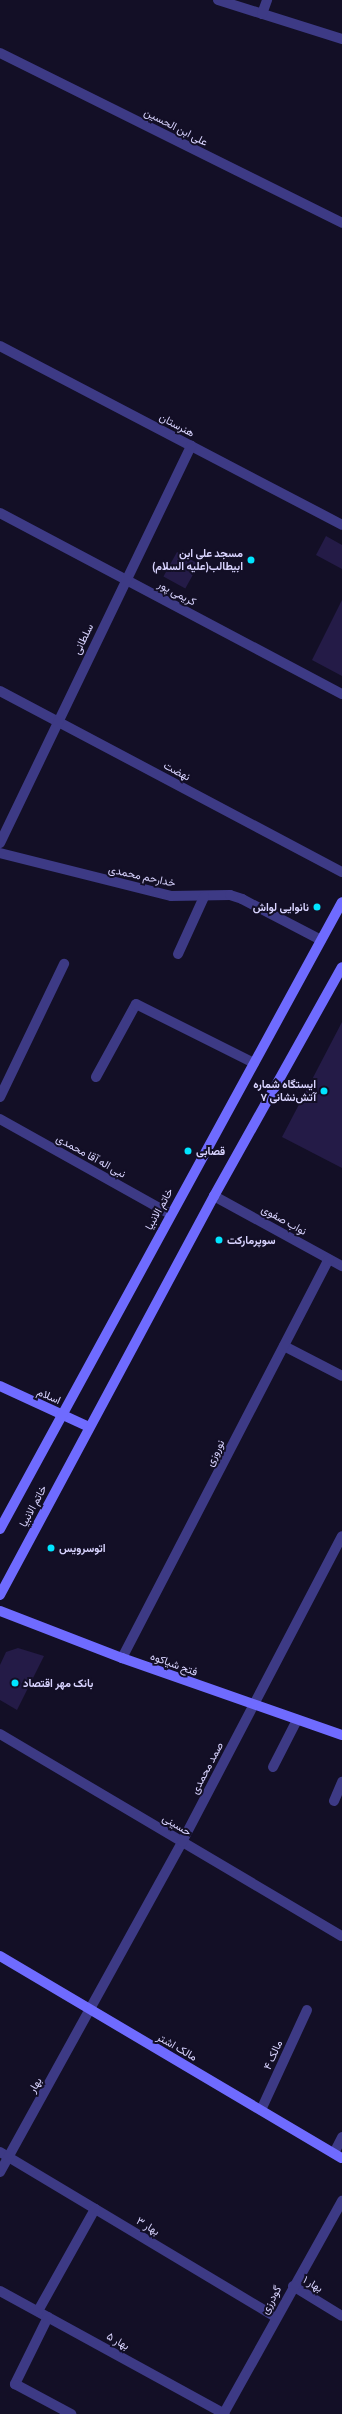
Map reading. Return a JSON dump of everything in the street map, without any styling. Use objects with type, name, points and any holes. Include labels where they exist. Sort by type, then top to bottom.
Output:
[{"type":"main road","name":"خاتم الانبیا","points":[[0,1529],[170,1214],[321,940],[339,913],[342,902]]},
{"type":"main road","name":"خاتم الانبیا","points":[[0,1594],[214,1196],[342,967]]},
{"type":"main road","name":"اسلام","points":[[0,1386],[89,1427]]},
{"type":"main road","name":"فتح شیاکوه","points":[[0,1611],[122,1658],[253,1705],[342,1734]]},
{"type":"main road","name":"مالک اشتر","points":[[0,1956],[338,2156]]},
{"type":"street","points":[[218,0],[342,39]]},
{"type":"street","points":[[262,14],[267,0]]},
{"type":"street","name":"علی ابن الحسین","points":[[0,53],[342,223]]},
{"type":"street","name":"هنرستان","points":[[0,346],[342,525]]},
{"type":"street","name":"سلطانی","points":[[0,843],[57,721],[191,446]]},
{"type":"street","name":"کریمی پور","points":[[0,513],[342,694]]},
{"type":"street","name":"نهضت","points":[[0,691],[342,872]]},
{"type":"street","name":"خدارحم محمدی","points":[[0,853],[147,892],[171,896],[230,895],[242,899],[321,940]]},
{"type":"street","points":[[178,954],[204,896]]},
{"type":"street","points":[[0,1097],[64,964]]},
{"type":"street","points":[[96,1077],[136,1004],[254,1062]]},
{"type":"street","name":"نبی اله آقا محمدی","points":[[0,1119],[170,1214]]},
{"type":"street","name":"نواب صفوی","points":[[214,1196],[342,1266]]},
{"type":"street","name":"نوروزی","points":[[122,1658],[329,1259]]},
{"type":"street","points":[[284,1346],[342,1376]]},
{"type":"street","name":"صمد محمدی","points":[[91,2010],[182,1842],[342,1536]]},
{"type":"street","points":[[273,1767],[297,1720]]},
{"type":"street","name":"حسینی","points":[[0,1734],[342,1936]]},
{"type":"street","points":[[334,1801],[342,1782]]},
{"type":"street","name":"بهار","points":[[0,2172],[4,2154],[91,2010]]},
{"type":"street","name":"مالک ۴","points":[[262,2110],[307,2010]]},
{"type":"street","points":[[338,2156],[342,2137]]},
{"type":"street","name":"بهار ۳","points":[[4,2154],[276,2317]]},
{"type":"street","name":"گودرزی","points":[[224,2414],[293,2286],[342,2201]]},
{"type":"street","points":[[38,2311],[95,2209]]},
{"type":"street","name":"بهار ۱","points":[[293,2286],[342,2316]]},
{"type":"street","name":"بهار ۵","points":[[0,2291],[224,2414]]},
{"type":"street","points":[[48,2317],[15,2384],[71,2414]]},
{"type":"building","points":[[326,536],[342,545],[342,569],[316,555]]},
{"type":"building","points":[[177,552],[199,564],[185,589],[163,576]]},
{"type":"building","points":[[342,600],[342,676],[312,660]]},
{"type":"building","name":"ایستگاه شماره ۷ آتش‌نشانی","points":[[342,1022],[342,1168],[282,1137]]},
{"type":"building","name":"بانک مهر اقتصاد","points":[[18,1648],[44,1656],[17,1710],[0,1700],[0,1665],[6,1652]]},
{"type":"place","name":"مسجد علی ابن ابیطالب(علیه السلام)","points":[[251,560]]},
{"type":"place","name":"نانوایی لواش","points":[[317,907]]},
{"type":"place","name":"ایستگاه شماره ۷ آتش‌نشانی","points":[[324,1091]]},
{"type":"place","name":"قصابی","points":[[188,1151]]},
{"type":"place","name":"سوپرمارکت","points":[[219,1240]]},
{"type":"place","name":"اتوسرویس","points":[[51,1548]]},
{"type":"place","name":"بانک مهر اقتصاد","points":[[15,1683]]}]
